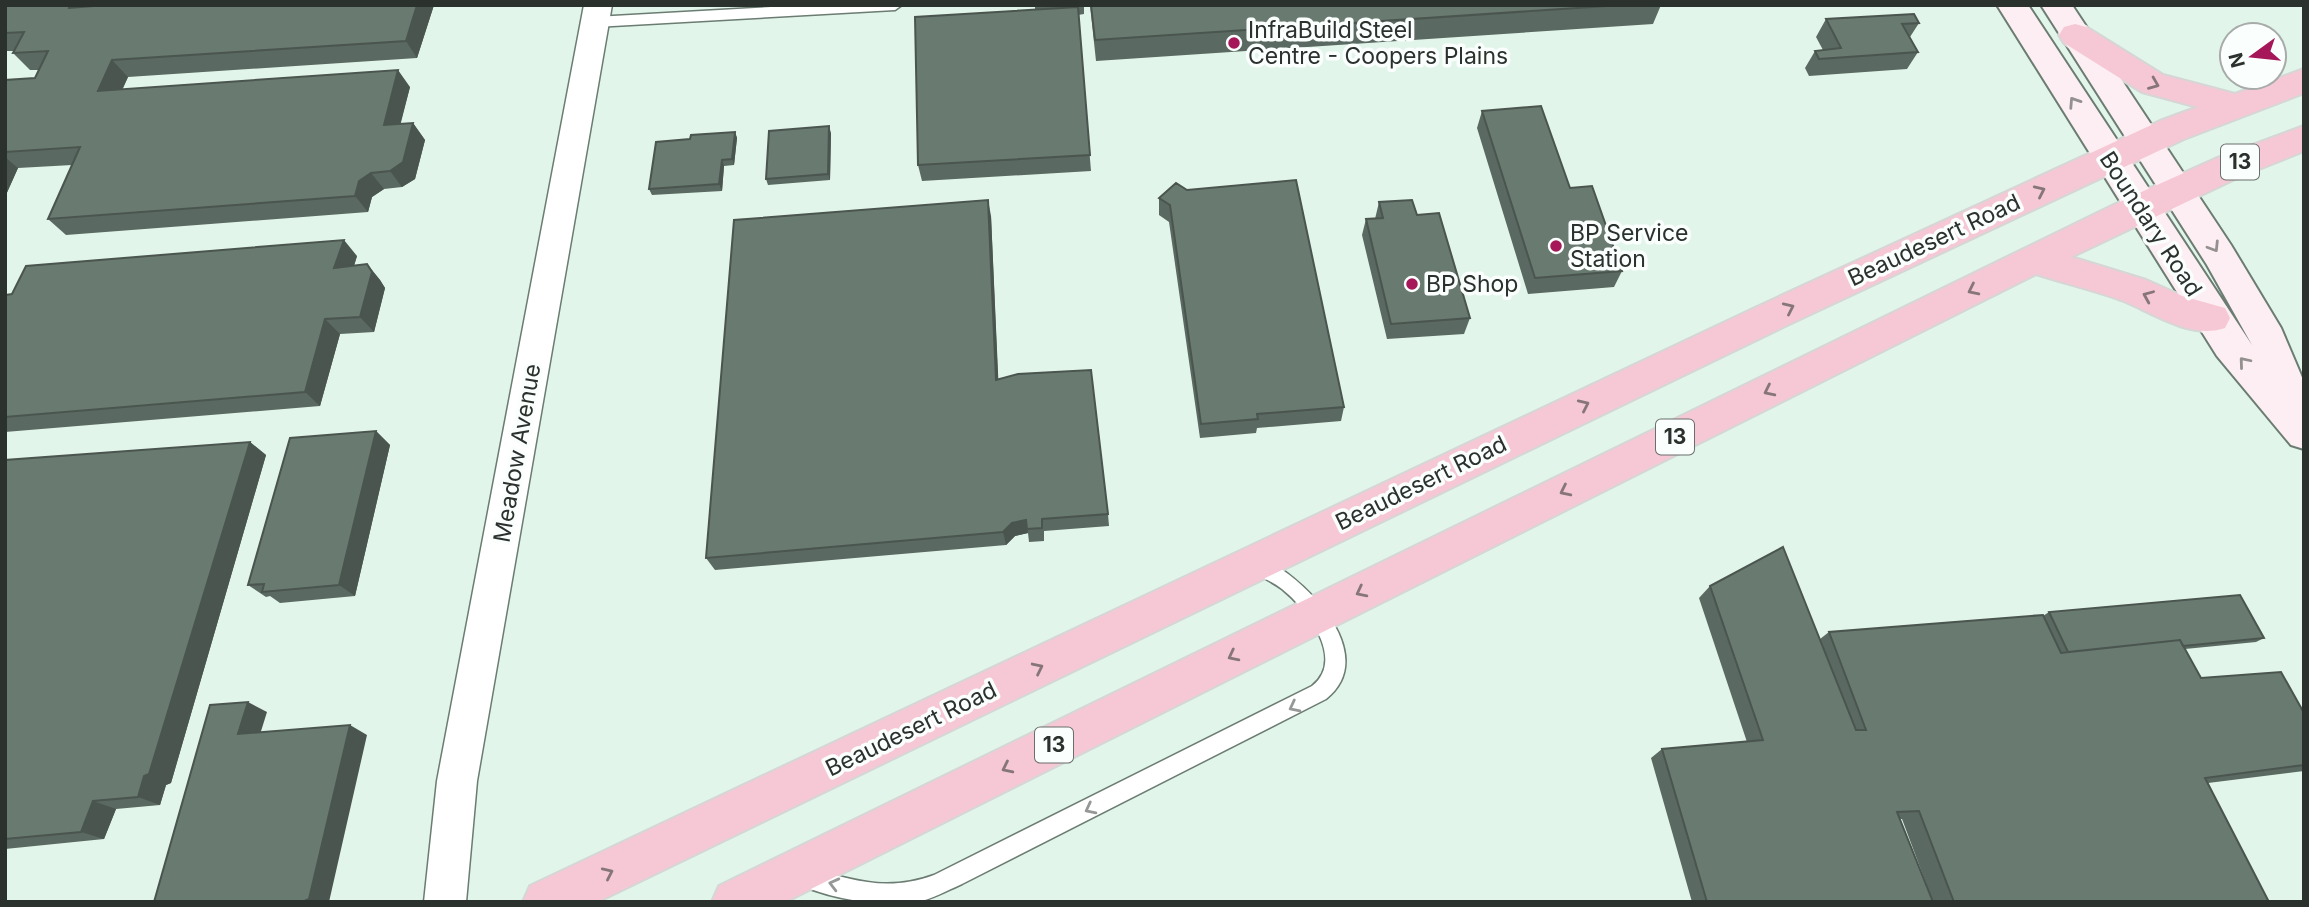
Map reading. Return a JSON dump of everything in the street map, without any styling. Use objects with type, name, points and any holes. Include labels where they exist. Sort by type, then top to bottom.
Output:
[{"type":"highway","points":[[2075,35],[2153,84],[2234,105]]},
{"type":"highway","name":"Beaudesert Road","points":[[546,902],[1770,317],[2147,142],[2234,105],[2304,80]]},
{"type":"highway","name":"13","points":[[735,902],[2140,207],[2304,138]]},
{"type":"highway","points":[[2035,260],[2133,290],[2175,309],[2212,318]]},
{"type":"main road","name":"Boundary Road","points":[[2012,5],[2230,345],[2304,431]]},
{"type":"main road","name":"Boundary Road","points":[[2056,5],[2178,190],[2268,339],[2304,431]]},
{"type":"street","name":"Meadow Avenue","points":[[445,902],[457,780],[596,14]]},
{"type":"lane","points":[[596,14],[895,5]]},
{"type":"lane","points":[[791,874],[874,894],[897,895],[955,877],[1306,702],[1330,683],[1335,672],[1336,660],[1330,636],[1316,614],[1289,584],[1255,563]]},
{"type":"building","points":[[5,5],[70,5],[69,8],[107,5],[417,5],[406,41],[112,60],[98,91],[398,70],[384,125],[413,123],[403,162],[390,171],[371,173],[359,181],[355,196],[48,219],[80,147],[5,152],[5,80],[35,78],[48,51],[13,53],[24,32],[5,33]]},
{"type":"building","points":[[1091,5],[1622,5],[1095,40]]},
{"type":"building","points":[[1078,7],[1090,155],[918,165],[915,17]]},
{"type":"building","points":[[1914,14],[1919,23],[1902,24],[1918,52],[1819,59],[1815,51],[1841,48],[1826,19]]},
{"type":"building","name":"BP Service Station","points":[[1541,106],[1570,188],[1592,186],[1622,271],[1535,278],[1482,111]]},
{"type":"building","points":[[829,126],[828,174],[766,179],[769,131]]},
{"type":"building","points":[[735,132],[732,159],[722,160],[719,184],[649,189],[656,142],[690,139],[691,135]]},
{"type":"building","points":[[1296,180],[1344,407],[1257,414],[1258,419],[1201,424],[1170,205],[1159,198],[1176,183],[1187,190]]},
{"type":"building","points":[[988,200],[996,380],[1018,374],[1091,370],[1108,514],[1042,519],[1042,528],[1027,529],[1026,520],[1012,523],[1003,532],[706,558],[734,220]]},
{"type":"building","name":"BP Shop","points":[[1412,200],[1417,215],[1439,213],[1470,318],[1391,324],[1366,219],[1383,218],[1379,202]]},
{"type":"building","points":[[344,240],[334,268],[367,264],[372,272],[360,317],[325,319],[305,392],[5,417],[5,295],[12,294],[26,266]]},
{"type":"building","points":[[376,431],[339,585],[262,592],[264,584],[248,585],[290,438]]},
{"type":"building","points":[[250,442],[149,774],[144,776],[138,797],[93,801],[81,832],[5,839],[5,460]]},
{"type":"building","points":[[1783,547],[1856,730],[1866,730],[1829,632],[2043,615],[2061,653],[2180,640],[2201,678],[2281,672],[2304,713],[2304,765],[2205,778],[2269,902],[1954,902],[1919,811],[1897,812],[1933,902],[1707,902],[1662,749],[1763,740],[1710,586]]},
{"type":"building","points":[[2240,595],[2264,638],[2183,646],[2180,640],[2068,652],[2049,612]]},
{"type":"building","points":[[248,702],[238,734],[350,725],[309,899],[302,902],[154,902],[210,705]]},
{"type":"place","name":"InfraBuild Steel Centre - Coopers Plains","points":[[1234,43]]},
{"type":"place","name":"BP Service Station","points":[[1556,246]]},
{"type":"place","name":"BP Shop","points":[[1412,284]]}]
